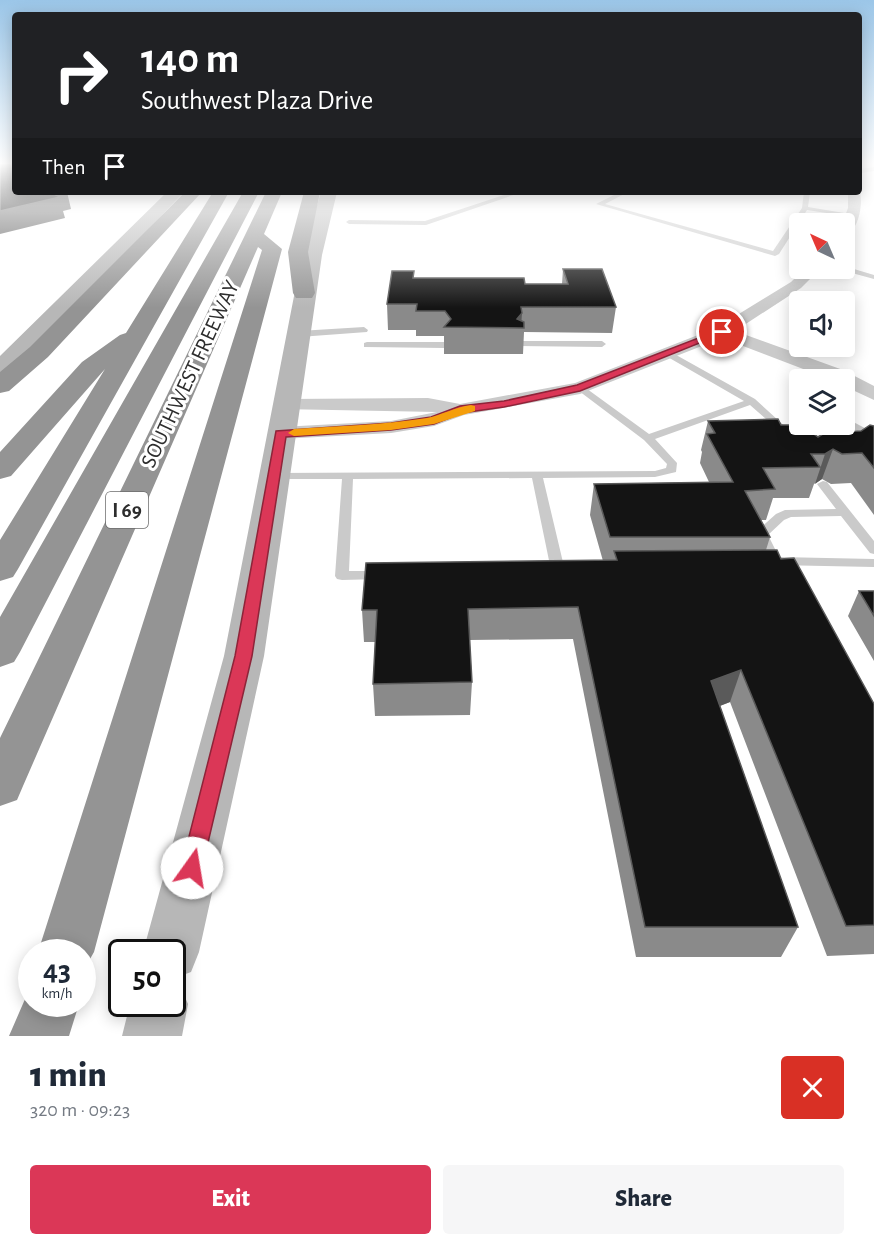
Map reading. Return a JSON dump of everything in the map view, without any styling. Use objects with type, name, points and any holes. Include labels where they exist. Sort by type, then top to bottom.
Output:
[{"type":"highway","points":[[0,385],[39,352],[175,211]]},
{"type":"highway","points":[[0,568],[25,530],[136,334],[209,211]]},
{"type":"highway","points":[[0,652],[240,211]]},
{"type":"highway","name":"SOUTHWEST FREEWAY","points":[[0,786],[265,211]]},
{"type":"highway","points":[[304,293],[298,252],[307,211]]},
{"type":"highway","points":[[70,939],[272,249],[254,235]]},
{"type":"highway","points":[[0,470],[91,367],[136,334]]},
{"type":"highway","points":[[39,1036],[46,1017]]},
{"type":"highway","points":[[45,1036],[49,1017]]},
{"type":"main road","points":[[0,380],[6,364],[157,211]]},
{"type":"main road","points":[[174,939],[244,656],[304,293],[324,211]]},
{"type":"main road","points":[[152,1036],[156,1017]]},
{"type":"street","points":[[284,419],[391,427],[434,420],[460,410],[504,404],[580,388],[722,332],[802,279]]},
{"type":"street","points":[[722,332],[836,374],[874,394]]},
{"type":"street","points":[[284,419],[334,403],[428,404],[460,410]]},
{"type":"lane","points":[[349,222],[426,223],[461,211]]},
{"type":"lane","points":[[625,211],[775,254],[803,211]]},
{"type":"lane","points":[[855,271],[874,277]]},
{"type":"lane","points":[[299,334],[364,330]]},
{"type":"lane","points":[[521,344],[603,344]]},
{"type":"lane","points":[[367,345],[444,345]]},
{"type":"lane","points":[[669,354],[752,400],[787,433],[798,447]]},
{"type":"lane","points":[[273,476],[655,474],[672,470],[672,463],[648,438],[580,388]]},
{"type":"lane","points":[[648,438],[752,400]]},
{"type":"lane","points":[[855,426],[874,436]]},
{"type":"lane","points":[[537,474],[567,575],[540,575]]},
{"type":"lane","points":[[348,476],[342,576],[398,575]]},
{"type":"lane","points":[[823,484],[874,550]]},
{"type":"lane","points":[[781,576],[761,534],[780,517],[789,513],[844,512]]},
{"type":"lane","points":[[775,561],[874,563]]},
{"type":"building","points":[[563,269],[602,269],[616,307],[521,307],[522,313],[517,319],[524,322],[524,328],[444,327],[451,319],[445,311],[416,311],[417,304],[387,304],[392,271],[414,271],[413,278],[524,278],[525,284],[568,284]]},
{"type":"building","points":[[778,419],[781,425],[789,425],[789,435],[815,435],[818,437],[821,435],[855,435],[855,431],[861,431],[870,425],[874,426],[874,468],[862,453],[842,454],[833,449],[825,454],[811,454],[820,467],[763,468],[775,489],[745,491],[770,537],[610,537],[594,484],[733,482],[707,434],[715,433],[708,421]]},
{"type":"building","points":[[777,550],[781,559],[794,558],[874,704],[874,925],[846,926],[741,670],[711,681],[798,927],[645,927],[578,607],[468,609],[472,682],[373,684],[377,610],[362,610],[366,563],[617,560],[614,551]]},
{"type":"building","points":[[859,591],[874,591],[874,616]]},
{"type":"slow traffic","points":[[294,433],[391,427],[434,420],[471,408]]},
{"type":"route","points":[[192,868],[244,656],[280,433],[391,427],[434,420],[460,410],[504,404],[580,388],[722,332]]}]
